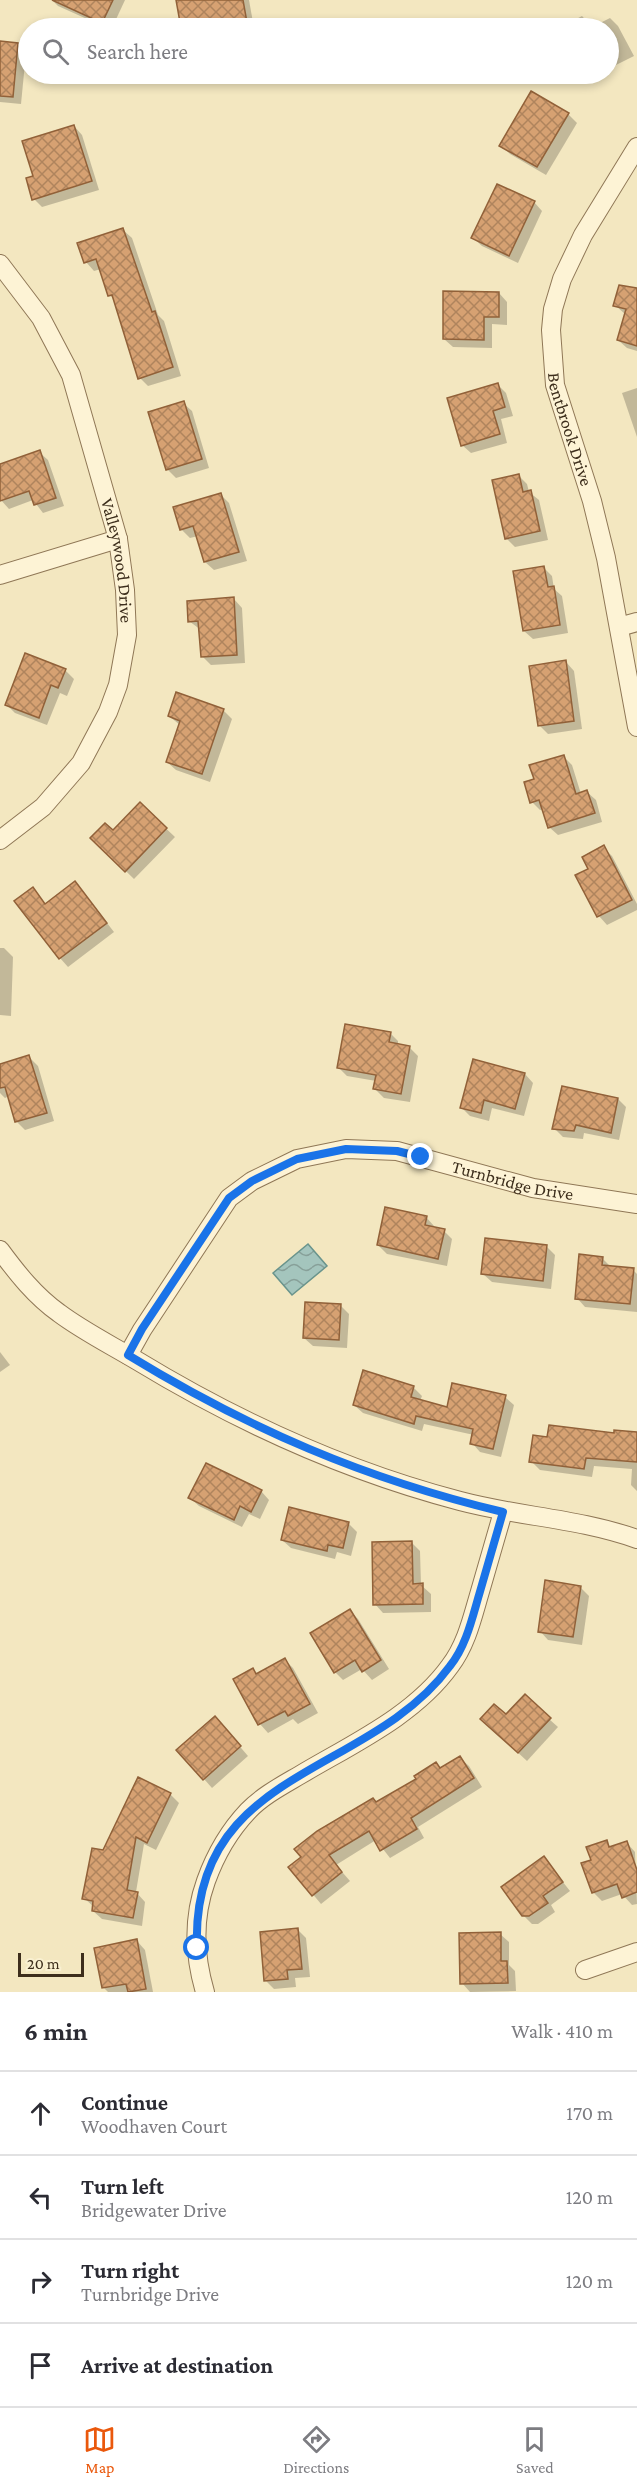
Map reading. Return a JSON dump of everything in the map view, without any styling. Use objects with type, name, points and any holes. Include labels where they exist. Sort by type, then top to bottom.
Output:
[{"type":"street","name":"Bentbrook Drive","points":[[637,147],[588,226],[562,279],[553,309],[551,330],[555,385],[592,501],[606,558],[637,727]]},
{"type":"street","name":"Valleywood Drive","points":[[0,264],[41,318],[71,375],[118,539],[125,590],[127,635],[118,685],[108,712],[86,755],[63,786],[43,807],[0,840]]},
{"type":"street","points":[[0,575],[118,539]]},
{"type":"street","points":[[619,627],[637,622]]},
{"type":"street","name":"Turnbridge Drive","points":[[128,1355],[142,1329],[229,1198],[252,1181],[297,1159],[346,1149],[397,1151],[533,1188],[637,1204]]},
{"type":"street","points":[[0,1250],[36,1293],[59,1313],[233,1416],[288,1441],[402,1485],[503,1512],[581,1522],[637,1539]]},
{"type":"street","points":[[205,1992],[201,1978],[196,1923],[199,1900],[218,1852],[248,1811],[264,1798],[400,1715],[434,1685],[450,1666],[470,1626],[503,1512]]},
{"type":"street","points":[[585,1970],[637,1952]]},
{"type":"water","points":[[308,1244],[327,1266],[292,1295],[273,1273]]},
{"type":"building","points":[[52,0],[113,0],[104,18],[91,18]]},
{"type":"building","points":[[176,0],[243,0],[246,18],[179,18]]},
{"type":"building","points":[[0,41],[18,43],[13,97],[0,96]]},
{"type":"building","points":[[531,91],[569,113],[537,167],[499,146]]},
{"type":"building","points":[[74,125],[92,181],[32,200],[26,178],[33,176],[22,141]]},
{"type":"building","points":[[497,184],[535,201],[509,256],[471,238]]},
{"type":"building","points":[[123,228],[152,312],[155,311],[173,367],[138,379],[112,295],[108,296],[96,259],[84,263],[77,243]]},
{"type":"building","points":[[619,285],[637,288],[637,346],[617,340],[626,309],[613,306]]},
{"type":"building","points":[[443,291],[499,292],[499,317],[484,317],[484,340],[443,339]]},
{"type":"building","points":[[498,383],[505,407],[493,411],[500,434],[461,446],[447,398]]},
{"type":"building","points":[[184,401],[202,459],[166,470],[148,412]]},
{"type":"building","points":[[40,450],[56,498],[34,505],[29,491],[0,501],[0,464]]},
{"type":"building","points":[[519,474],[523,492],[531,490],[540,531],[505,539],[492,480]]},
{"type":"building","points":[[221,493],[239,552],[204,562],[193,526],[180,530],[173,507]]},
{"type":"building","points":[[544,566],[548,587],[554,586],[560,625],[523,631],[513,571]]},
{"type":"building","points":[[234,597],[237,655],[201,657],[198,621],[188,622],[187,601]]},
{"type":"building","points":[[25,653],[66,669],[58,688],[51,685],[39,718],[5,705]]},
{"type":"building","points":[[566,660],[574,721],[538,726],[529,666]]},
{"type":"building","points":[[176,692],[224,709],[202,774],[166,762],[180,721],[168,716]]},
{"type":"building","points":[[564,755],[576,794],[587,790],[595,813],[548,828],[539,800],[530,803],[524,782],[534,779],[529,765]]},
{"type":"building","points":[[140,802],[167,828],[125,872],[90,838],[105,823],[113,830]]},
{"type":"building","points":[[604,845],[632,900],[597,917],[575,875],[588,869],[582,857]]},
{"type":"building","points":[[75,881],[107,923],[59,959],[14,901],[33,887],[45,904]]},
{"type":"building","points":[[345,1024],[391,1032],[389,1042],[410,1046],[401,1094],[373,1089],[376,1075],[337,1068]]},
{"type":"building","points":[[29,1055],[47,1113],[15,1122],[5,1087],[0,1088],[0,1064]]},
{"type":"building","points":[[473,1059],[525,1073],[515,1109],[484,1100],[481,1113],[460,1108]]},
{"type":"building","points":[[562,1086],[618,1098],[611,1133],[576,1125],[574,1131],[552,1129]]},
{"type":"building","points":[[385,1207],[427,1216],[425,1225],[445,1229],[438,1259],[377,1245]]},
{"type":"building","points":[[485,1238],[547,1245],[543,1281],[481,1274]]},
{"type":"building","points":[[579,1254],[603,1257],[602,1265],[634,1268],[630,1304],[575,1299]]},
{"type":"building","points":[[305,1302],[341,1304],[339,1340],[303,1338]]},
{"type":"building","points":[[363,1370],[414,1386],[411,1397],[447,1407],[452,1383],[506,1395],[493,1449],[470,1444],[473,1429],[416,1416],[414,1424],[353,1405]]},
{"type":"building","points":[[549,1425],[614,1433],[614,1430],[637,1432],[637,1462],[586,1458],[584,1469],[529,1462],[533,1435],[547,1437]]},
{"type":"building","points":[[206,1463],[262,1490],[251,1512],[240,1506],[234,1520],[188,1498]]},
{"type":"building","points":[[289,1507],[349,1522],[343,1548],[328,1545],[327,1551],[281,1540]]},
{"type":"building","points":[[412,1541],[413,1584],[423,1583],[423,1604],[373,1605],[372,1542]]},
{"type":"building","points":[[545,1580],[581,1586],[573,1637],[538,1632]]},
{"type":"building","points":[[350,1609],[381,1660],[362,1672],[355,1660],[334,1673],[310,1633]]},
{"type":"building","points":[[285,1658],[310,1704],[288,1716],[285,1711],[258,1725],[233,1679],[253,1668],[256,1674]]},
{"type":"building","points":[[525,1694],[551,1718],[518,1753],[480,1719],[494,1704],[506,1714]]},
{"type":"building","points":[[215,1716],[241,1746],[203,1780],[176,1750]]},
{"type":"building","points":[[460,1756],[474,1778],[411,1818],[417,1829],[380,1851],[369,1831],[329,1855],[342,1872],[312,1896],[288,1867],[301,1857],[294,1849],[317,1831],[373,1798],[376,1802],[416,1779],[414,1776],[436,1762],[440,1768]]},
{"type":"building","points":[[138,1777],[171,1793],[147,1843],[136,1837],[127,1890],[138,1892],[133,1918],[92,1911],[93,1901],[82,1899],[92,1848],[103,1850]]},
{"type":"building","points":[[607,1840],[609,1847],[627,1841],[637,1870],[637,1892],[622,1898],[617,1884],[592,1893],[581,1863],[591,1860],[586,1847]]},
{"type":"building","points":[[544,1856],[563,1882],[543,1896],[548,1903],[529,1916],[522,1916],[501,1887]]},
{"type":"building","points":[[298,1928],[302,1969],[287,1970],[288,1979],[264,1981],[260,1932]]},
{"type":"building","points":[[501,1932],[501,1961],[507,1961],[508,1983],[460,1984],[459,1933]]},
{"type":"building","points":[[137,1939],[146,1989],[128,1992],[126,1984],[102,1988],[94,1948]]},
{"type":"route","points":[[197,1948],[196,1923],[199,1900],[208,1875],[218,1852],[248,1811],[272,1792],[400,1715],[434,1685],[450,1666],[470,1626],[503,1512],[402,1485],[344,1465],[233,1416],[128,1355],[142,1329],[229,1198],[252,1181],[297,1159],[321,1152],[372,1149],[397,1151],[421,1157]]}]
